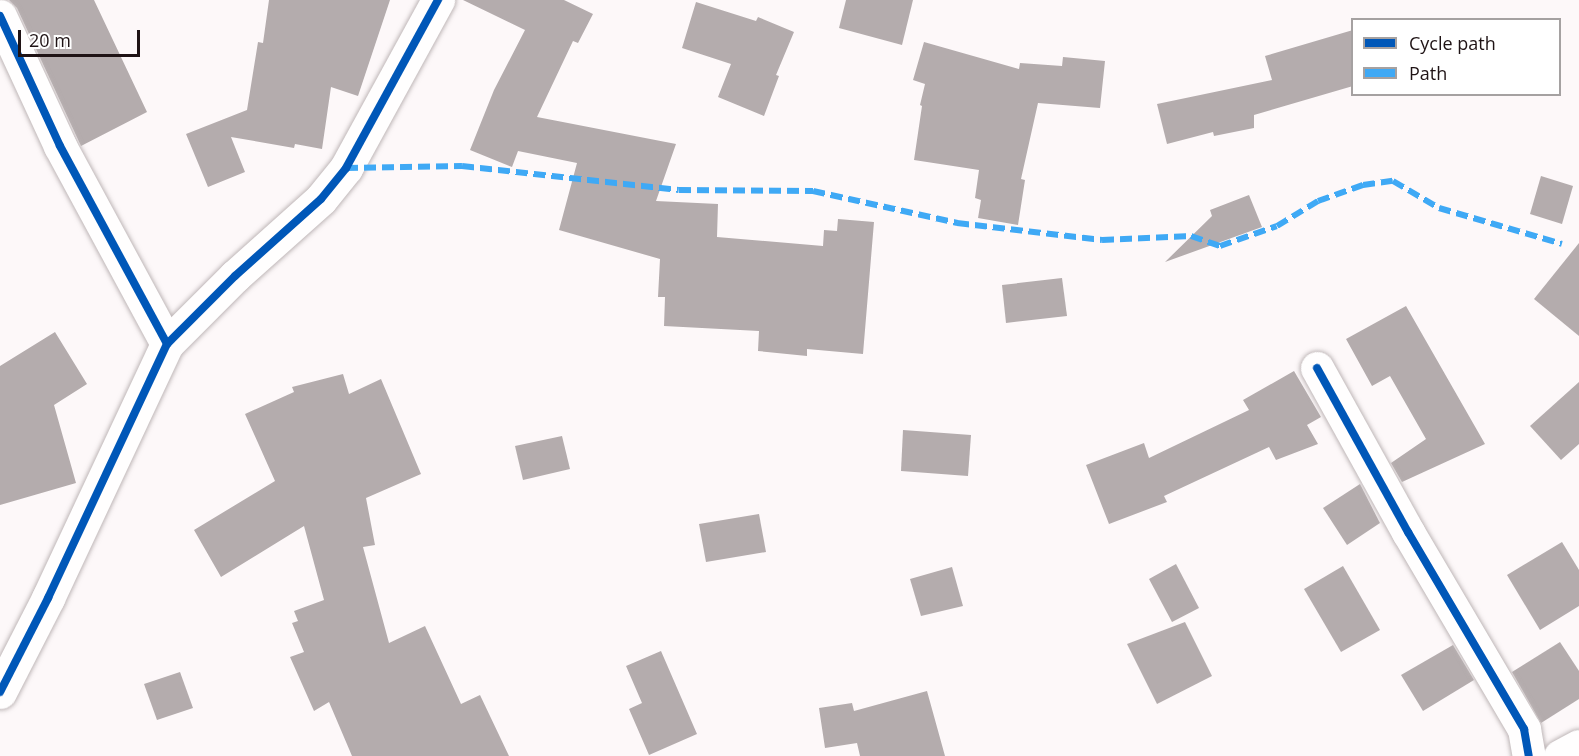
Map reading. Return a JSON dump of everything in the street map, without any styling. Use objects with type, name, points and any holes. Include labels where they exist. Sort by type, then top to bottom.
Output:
[{"type":"street","points":[[0,692],[48,598],[167,344],[235,276],[321,199],[346,168],[438,0]]},
{"type":"street","points":[[0,16],[60,146],[167,344]]},
{"type":"street","points":[[1317,368],[1408,532],[1524,729],[1529,756]]},
{"type":"street","points":[[1560,756],[1579,746]]},
{"type":"building","points":[[9,0],[94,0],[147,112],[81,146],[17,8]]},
{"type":"building","points":[[269,0],[390,0],[358,96],[331,87],[322,149],[295,144],[294,148],[231,137],[245,172],[208,187],[186,134],[247,110],[258,42],[263,43]]},
{"type":"building","points":[[463,0],[564,0],[593,14],[578,43],[573,41],[537,117],[676,144],[656,201],[718,204],[717,237],[823,246],[824,230],[837,231],[838,219],[874,222],[863,354],[807,349],[807,356],[758,351],[759,331],[664,326],[665,297],[658,297],[660,259],[559,230],[577,163],[518,151],[512,167],[470,150],[494,90],[525,30]]},
{"type":"building","points":[[846,0],[913,0],[902,45],[839,28]]},
{"type":"building","points":[[696,2],[756,21],[758,17],[794,32],[776,75],[779,76],[764,116],[718,97],[731,64],[682,48]]},
{"type":"building","points":[[1351,31],[1351,87],[1254,115],[1254,128],[1214,136],[1213,132],[1167,144],[1157,104],[1272,80],[1265,56]]},
{"type":"building","points":[[924,42],[1019,69],[1020,63],[1062,66],[1063,57],[1105,61],[1100,108],[1038,103],[1021,179],[1025,180],[1018,225],[978,218],[981,200],[975,198],[979,170],[914,160],[922,106],[920,105],[925,84],[913,80]]},
{"type":"building","points":[[1541,176],[1573,186],[1562,224],[1530,214]]},
{"type":"building","points":[[1249,195],[1262,227],[1165,262],[1212,216],[1210,210]]},
{"type":"building","points":[[1579,243],[1579,336],[1534,299]]},
{"type":"building","points":[[1062,278],[1067,316],[1006,323],[1002,285]]},
{"type":"building","points":[[1406,306],[1485,444],[1402,482],[1391,463],[1426,439],[1390,376],[1372,386],[1346,339]]},
{"type":"building","points":[[55,332],[87,384],[54,405],[76,483],[0,505],[0,366]]},
{"type":"building","points":[[1294,371],[1321,417],[1307,425],[1318,444],[1276,460],[1269,447],[1164,496],[1167,502],[1109,524],[1086,465],[1144,443],[1149,458],[1249,410],[1243,400]]},
{"type":"building","points":[[343,374],[349,394],[381,379],[421,474],[366,498],[375,545],[363,547],[389,643],[425,626],[461,704],[480,695],[509,756],[352,756],[329,702],[314,711],[290,657],[304,652],[292,623],[298,621],[294,611],[324,600],[304,526],[221,577],[194,530],[275,481],[245,414],[294,392],[292,387]]},
{"type":"building","points":[[1579,382],[1579,444],[1561,460],[1530,426]]},
{"type":"building","points":[[903,430],[971,435],[968,476],[901,471]]},
{"type":"building","points":[[562,436],[570,469],[523,480],[515,446]]},
{"type":"building","points":[[1360,484],[1380,523],[1347,545],[1323,508]]},
{"type":"building","points":[[759,514],[766,552],[706,562],[699,524]]},
{"type":"building","points":[[1562,542],[1579,570],[1579,606],[1540,630],[1507,575]]},
{"type":"building","points":[[1176,564],[1199,608],[1172,622],[1149,579]]},
{"type":"building","points":[[1343,566],[1380,630],[1341,652],[1304,589]]},
{"type":"building","points":[[952,567],[963,606],[921,616],[910,579]]},
{"type":"building","points":[[1185,622],[1212,676],[1157,704],[1127,644]]},
{"type":"building","points":[[1560,642],[1579,671],[1579,699],[1541,723],[1512,672]]},
{"type":"building","points":[[1453,645],[1474,680],[1423,711],[1401,675]]},
{"type":"building","points":[[661,651],[697,734],[649,755],[629,709],[642,703],[626,666]]},
{"type":"building","points":[[180,672],[193,708],[157,720],[144,684]]},
{"type":"building","points":[[927,691],[945,756],[860,756],[857,743],[825,748],[819,708],[852,703],[854,711]]},
{"type":"marked path","points":[[346,168],[462,166],[679,190],[813,191],[957,223],[1102,240],[1191,236],[1220,246],[1277,226],[1318,201],[1363,185],[1393,181],[1439,208],[1562,244]]},
{"type":"cycle path","points":[[0,692],[48,598],[167,344],[235,276],[321,199],[346,168],[438,0]]},
{"type":"cycle path","points":[[0,16],[60,146],[167,344]]},
{"type":"cycle path","points":[[1317,368],[1408,532],[1524,729],[1529,756]]}]
